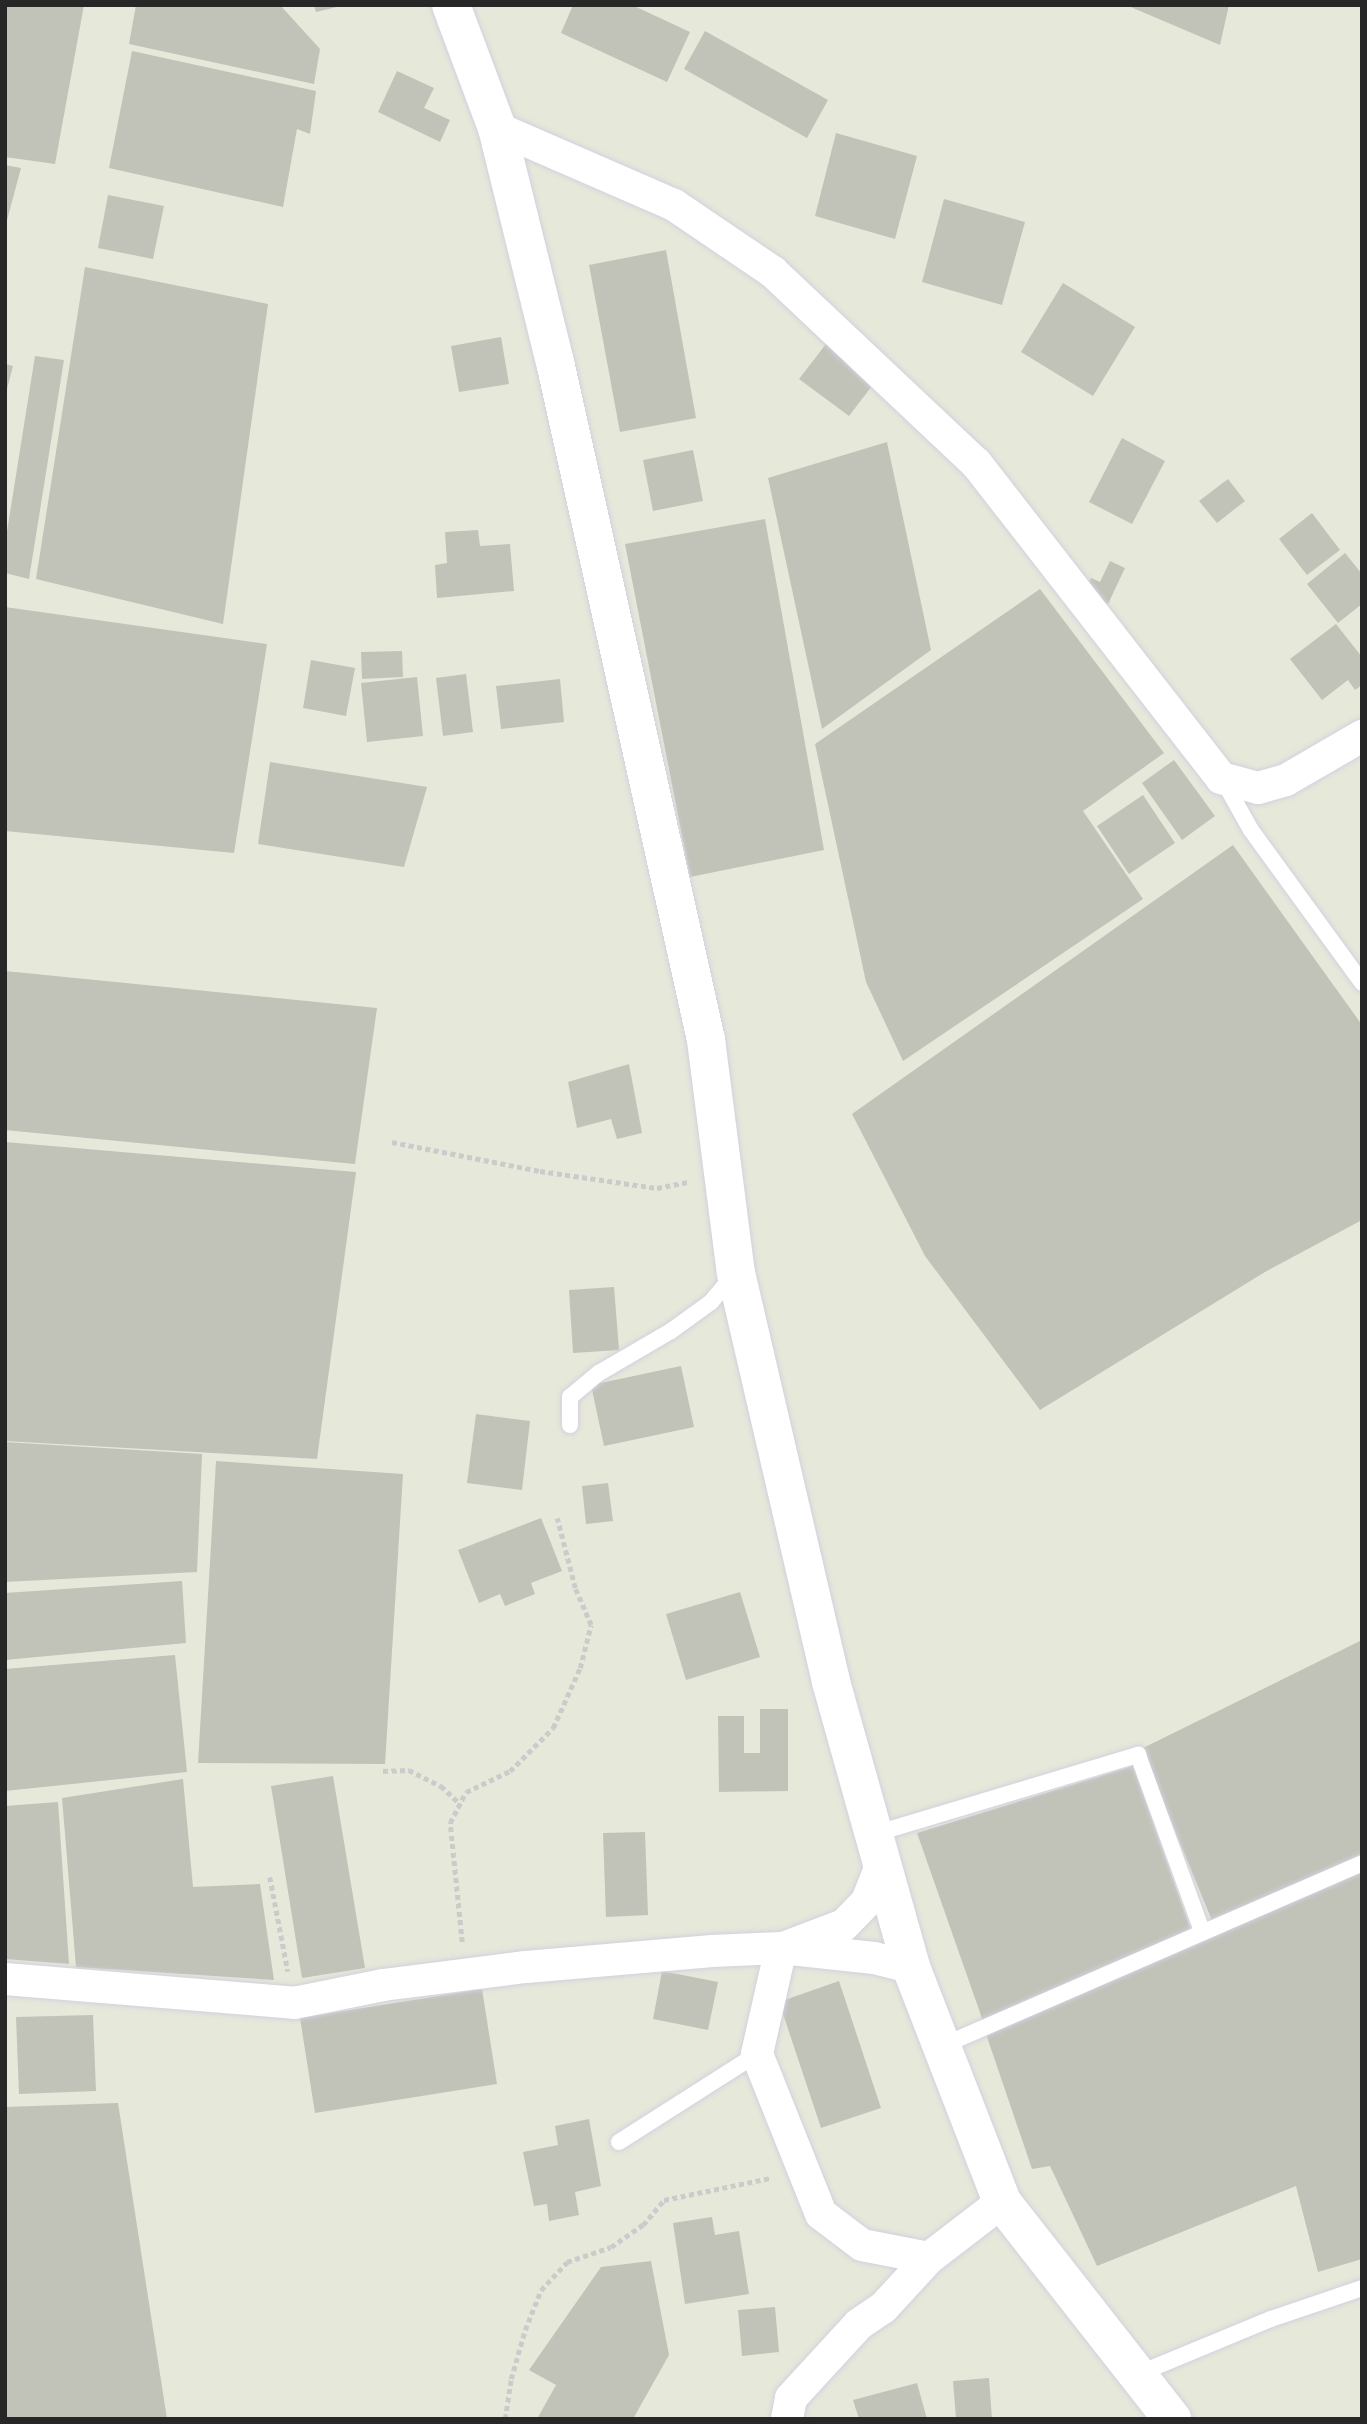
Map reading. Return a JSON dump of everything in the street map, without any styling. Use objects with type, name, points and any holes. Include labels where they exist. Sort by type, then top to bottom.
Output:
[{"type":"street","points":[[451,5],[497,128],[555,362],[706,1040],[736,1273],[831,1682],[911,1967],[1002,2202],[1172,2419]]},
{"type":"street","points":[[497,128],[674,205],[773,272],[976,463],[1221,778],[1258,788],[1286,780],[1362,736]]},
{"type":"street","points":[[781,1948],[844,1925],[867,1901],[878,1849]]},
{"type":"street","points":[[781,1948],[757,2054],[821,2214],[862,2245],[929,2259]]},
{"type":"street","points":[[5,1979],[294,2003],[383,1985],[468,1974],[712,1951],[781,1948],[874,1958],[911,1967]]},
{"type":"street","points":[[787,2419],[791,2398],[859,2324],[883,2308],[929,2259],[1002,2202]]},
{"type":"lane","points":[[1221,778],[1251,830],[1362,983]]},
{"type":"lane","points":[[570,1425],[570,1397],[599,1373],[671,1331],[711,1302],[736,1273]]},
{"type":"lane","points":[[878,1849],[1138,1755],[1202,1931]]},
{"type":"lane","points":[[942,2046],[1362,1863]]},
{"type":"lane","points":[[619,2142],[757,2054]]},
{"type":"lane","points":[[1138,2374],[1271,2319],[1362,2288]]},
{"type":"path","points":[[392,1142],[540,1171],[657,1188],[723,1176]]},
{"type":"path","points":[[468,1974],[458,1915],[450,1823],[466,1792],[510,1771],[553,1728],[580,1668],[591,1625],[575,1588],[557,1518]]},
{"type":"path","points":[[383,1771],[409,1770],[442,1786],[460,1804]]},
{"type":"path","points":[[270,1877],[294,2003]]},
{"type":"path","points":[[505,2419],[511,2379],[524,2330],[541,2290],[567,2262],[611,2247],[643,2225],[664,2200],[756,2179],[806,2177]]},
{"type":"building","points":[[5,5],[84,5],[55,164],[5,157]]},
{"type":"building","points":[[136,5],[280,5],[320,49],[314,84],[129,44]]},
{"type":"building","points":[[314,5],[341,5],[341,6],[316,12]]},
{"type":"building","points":[[573,5],[632,5],[690,32],[667,82],[561,33]]},
{"type":"building","points":[[1126,5],[1229,5],[1220,45]]},
{"type":"building","points":[[705,31],[828,100],[807,138],[684,69]]},
{"type":"building","points":[[132,51],[316,91],[310,134],[297,129],[283,207],[109,168]]},
{"type":"building","points":[[397,71],[434,88],[424,108],[450,120],[440,142],[378,112]]},
{"type":"building","points":[[836,133],[917,156],[895,239],[815,216]]},
{"type":"building","points":[[5,165],[21,168],[6,224],[5,224]]},
{"type":"building","points":[[108,195],[164,206],[153,259],[98,248]]},
{"type":"building","points":[[944,199],[1025,222],[1002,305],[922,282]]},
{"type":"building","points":[[666,250],[696,418],[620,432],[589,265]]},
{"type":"building","points":[[85,267],[268,304],[223,624],[36,579]]},
{"type":"building","points":[[1063,283],[1135,327],[1093,396],[1021,352]]},
{"type":"building","points":[[501,337],[509,384],[459,392],[451,346]]},
{"type":"building","points":[[826,344],[875,382],[849,416],[799,379]]},
{"type":"building","points":[[35,356],[64,360],[29,579],[5,573],[5,544]]},
{"type":"building","points":[[5,364],[13,366],[6,393],[5,393]]},
{"type":"building","points":[[1122,438],[1165,461],[1132,524],[1089,502]]},
{"type":"building","points":[[887,442],[931,650],[822,729],[768,478]]},
{"type":"building","points":[[693,450],[703,501],[653,511],[643,460]]},
{"type":"building","points":[[1228,479],[1245,501],[1217,523],[1199,501]]},
{"type":"building","points":[[1312,513],[1340,550],[1307,575],[1279,539]]},
{"type":"building","points":[[765,519],[824,850],[690,877],[625,544]]},
{"type":"building","points":[[478,530],[480,546],[510,544],[514,591],[437,598],[435,565],[447,563],[445,532]]},
{"type":"building","points":[[1345,553],[1362,574],[1362,604],[1338,623],[1307,584]]},
{"type":"building","points":[[1110,561],[1125,568],[1108,604],[1084,593],[1091,578],[1100,582]]},
{"type":"building","points":[[1040,589],[1164,753],[1083,811],[1143,899],[903,1061],[866,982],[815,744]]},
{"type":"building","points":[[5,607],[267,644],[234,853],[5,831]]},
{"type":"building","points":[[1336,624],[1362,657],[1362,685],[1355,690],[1348,680],[1322,700],[1290,659]]},
{"type":"building","points":[[402,651],[403,677],[362,679],[361,652]]},
{"type":"building","points":[[311,660],[355,668],[346,716],[303,708]]},
{"type":"building","points":[[466,674],[473,732],[443,736],[436,678]]},
{"type":"building","points":[[417,677],[423,736],[367,742],[361,683]]},
{"type":"building","points":[[560,679],[564,722],[501,729],[496,686]]},
{"type":"building","points":[[1174,760],[1215,816],[1182,840],[1142,783]]},
{"type":"building","points":[[270,762],[427,787],[404,867],[258,844]]},
{"type":"building","points":[[1143,795],[1175,843],[1129,874],[1097,826]]},
{"type":"building","points":[[1233,845],[1362,1025],[1362,1220],[1265,1272],[1040,1410],[925,1256],[852,1114]]},
{"type":"building","points":[[5,971],[377,1008],[355,1164],[5,1130]]},
{"type":"building","points":[[629,1064],[642,1133],[617,1139],[611,1119],[577,1128],[568,1082]]},
{"type":"building","points":[[5,1142],[356,1172],[317,1459],[5,1441]]},
{"type":"building","points":[[614,1287],[619,1350],[573,1353],[569,1290]]},
{"type":"building","points":[[681,1366],[694,1427],[604,1446],[591,1385]]},
{"type":"building","points":[[476,1414],[530,1421],[522,1490],[467,1483]]},
{"type":"building","points":[[5,1442],[202,1454],[197,1572],[5,1582]]},
{"type":"building","points":[[216,1461],[403,1474],[385,1764],[198,1763]]},
{"type":"building","points":[[608,1483],[613,1521],[586,1524],[582,1486]]},
{"type":"building","points":[[541,1518],[562,1571],[531,1583],[535,1594],[505,1606],[500,1594],[479,1603],[458,1550]]},
{"type":"building","points":[[182,1581],[186,1643],[5,1660],[5,1593]]},
{"type":"building","points":[[740,1592],[760,1657],[686,1680],[666,1614]]},
{"type":"building","points":[[1362,1640],[1362,1854],[1213,1923],[1141,1749]]},
{"type":"building","points":[[175,1655],[187,1772],[5,1791],[5,1669]]},
{"type":"building","points":[[760,1709],[788,1709],[788,1791],[719,1792],[718,1716],[744,1716],[744,1753],[760,1753]]},
{"type":"building","points":[[1133,1766],[1192,1933],[984,2024],[917,1833]]},
{"type":"building","points":[[333,1776],[365,1968],[302,1978],[271,1786]]},
{"type":"building","points":[[183,1779],[193,1887],[260,1884],[274,1980],[76,1967],[62,1798]]},
{"type":"building","points":[[58,1802],[69,1964],[5,1959],[5,1806]]},
{"type":"building","points":[[645,1832],[648,1915],[606,1917],[603,1833]]},
{"type":"building","points":[[1362,1867],[1362,2259],[1318,2272],[1296,2186],[1097,2266],[1050,2166],[1032,2169],[986,2034]]},
{"type":"building","points":[[662,1971],[718,1982],[708,2030],[653,2019]]},
{"type":"building","points":[[839,1981],[881,2108],[821,2128],[779,2002]]},
{"type":"building","points":[[482,1989],[497,2084],[315,2113],[300,2018]]},
{"type":"building","points":[[93,2015],[96,2091],[19,2094],[16,2017]]},
{"type":"building","points":[[118,2103],[167,2419],[5,2419],[5,2107]]},
{"type":"building","points":[[589,2119],[601,2186],[575,2192],[579,2215],[549,2221],[547,2204],[534,2206],[523,2152],[558,2145],[555,2126]]},
{"type":"building","points":[[712,2217],[715,2235],[739,2231],[749,2294],[685,2304],[673,2223]]},
{"type":"building","points":[[651,2261],[669,2355],[633,2419],[537,2419],[556,2385],[529,2370],[601,2267]]},
{"type":"building","points":[[775,2307],[779,2352],[742,2356],[738,2310]]},
{"type":"building","points":[[989,2378],[992,2419],[956,2419],[953,2381]]},
{"type":"building","points":[[917,2383],[927,2419],[859,2419],[853,2400]]}]
